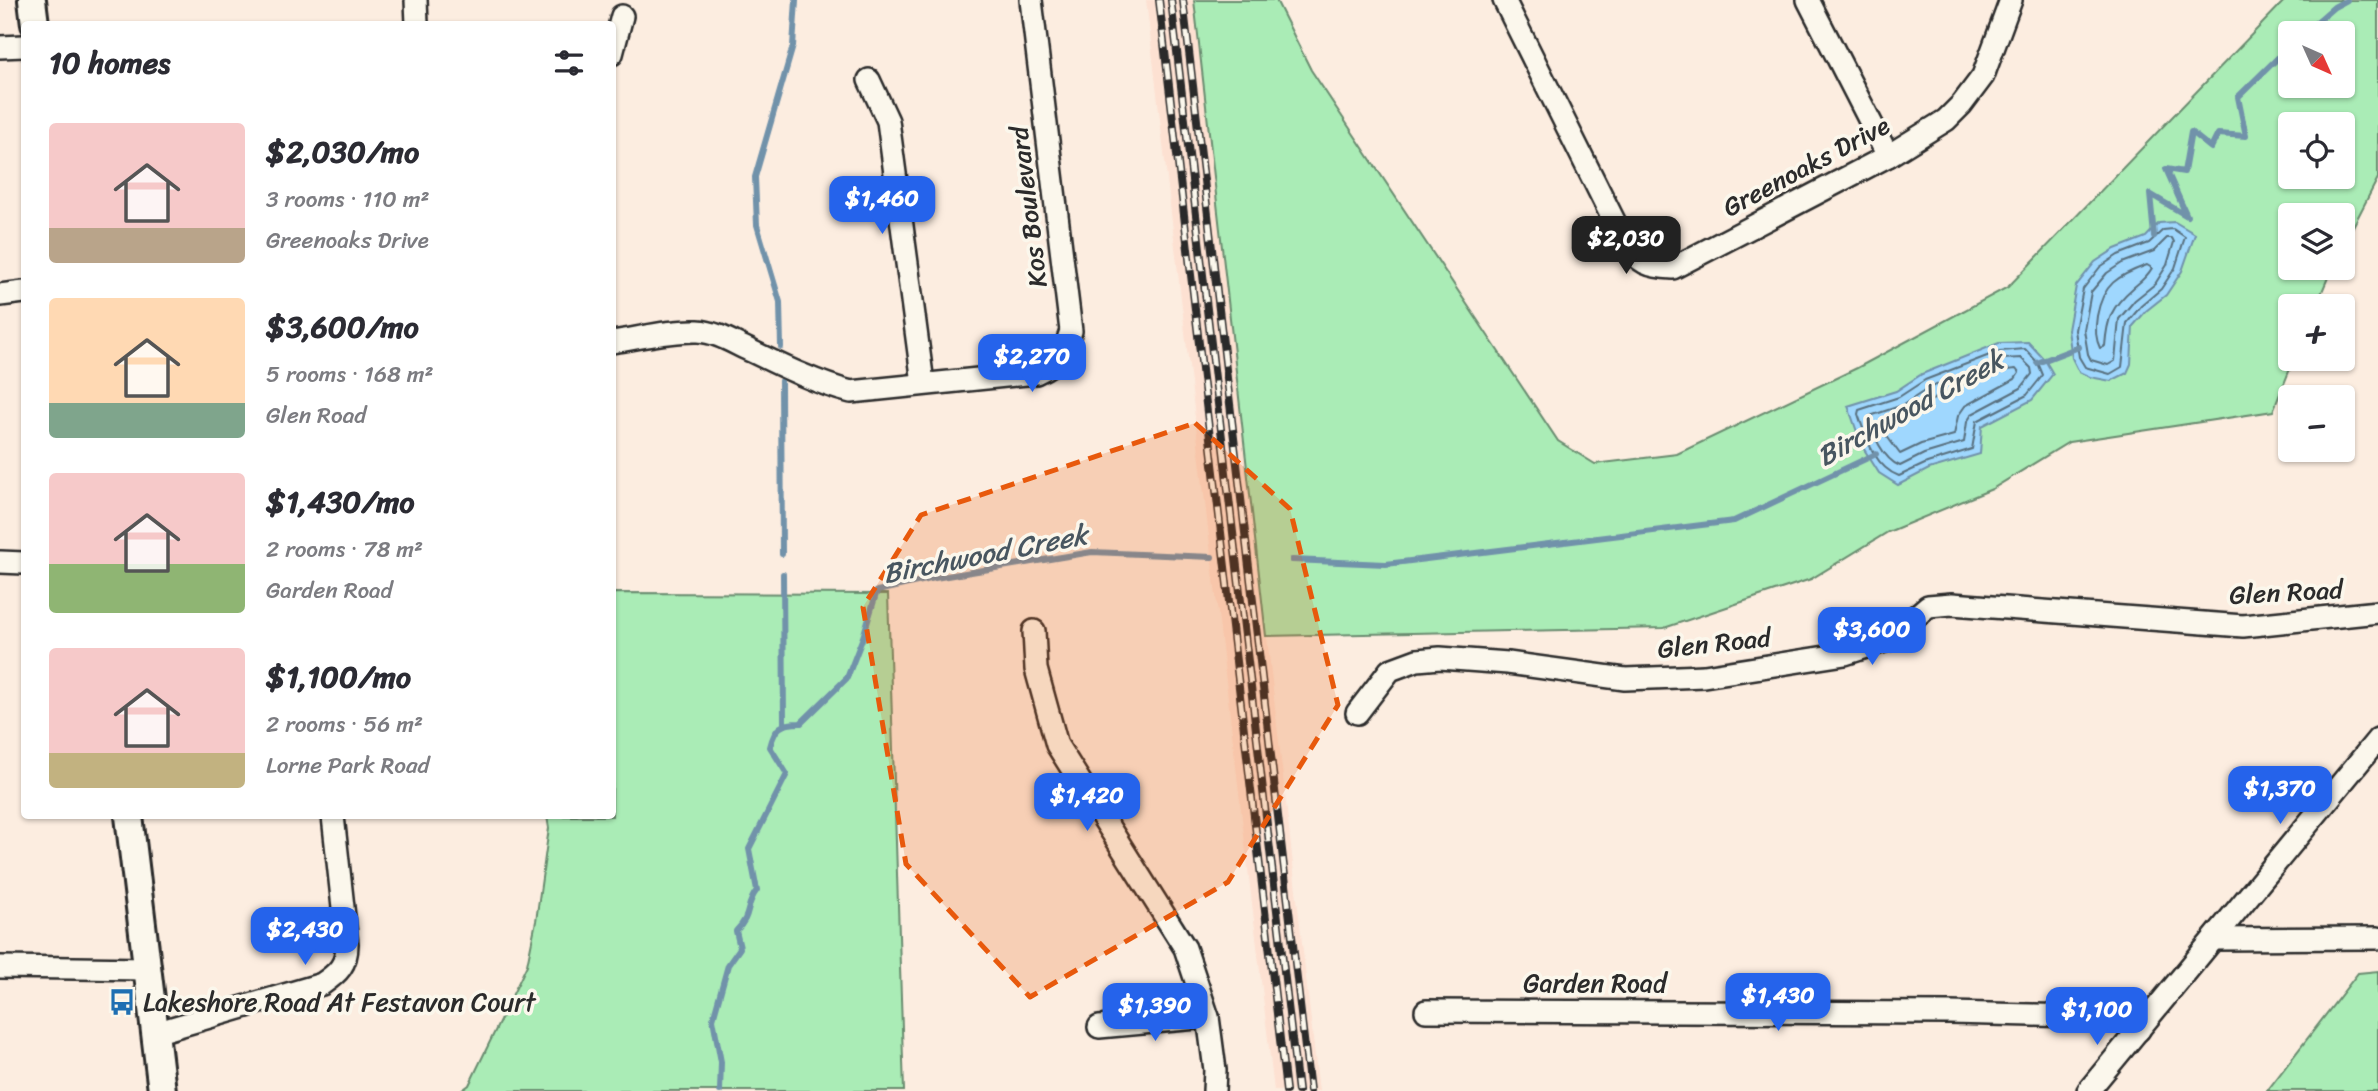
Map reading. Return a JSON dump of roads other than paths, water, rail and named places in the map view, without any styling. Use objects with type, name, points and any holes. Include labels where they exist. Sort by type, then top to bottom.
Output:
[{"type":"main road","points":[[32,0],[35,21]]},
{"type":"main road","points":[[129,819],[162,1091]]},
{"type":"street","points":[[416,0],[417,21]]},
{"type":"street","name":"Kos Boulevard","points":[[616,342],[700,331],[732,340],[744,348],[835,388],[851,392],[1036,373],[1053,365],[1061,357],[1072,331],[1031,0]]},
{"type":"street","name":"Greenoaks Drive","points":[[1504,0],[1625,243],[1635,257],[1653,267],[1673,268],[1888,156],[1946,120],[1983,76],[2011,0]]},
{"type":"street","points":[[1808,0],[1888,156]]},
{"type":"street","points":[[616,39],[622,16]]},
{"type":"street","points":[[0,47],[21,46]]},
{"type":"street","points":[[869,80],[888,121],[923,383]]},
{"type":"street","points":[[0,295],[21,292]]},
{"type":"street","points":[[0,562],[21,563]]},
{"type":"street","name":"Glen Road","points":[[1357,713],[1390,670],[1416,660],[1440,658],[1508,663],[1625,679],[1704,676],[1844,654],[1888,640],[1928,606],[1952,604],[2243,626],[2378,612]]},
{"type":"street","points":[[1034,631],[1036,669],[1057,745],[1185,948],[1208,1017],[1215,1070],[1214,1091]]},
{"type":"street","points":[[2088,1091],[2378,739]]},
{"type":"street","points":[[155,1033],[322,984],[336,974],[347,960],[347,944],[333,819]]},
{"type":"street","points":[[2214,939],[2378,938]]},
{"type":"street","points":[[0,967],[148,968]]},
{"type":"street","name":"Garden Road","points":[[1426,1011],[1936,1013],[2118,1017],[2139,1030]]},
{"type":"street","points":[[1098,1027],[1208,1017]]},
{"type":"water","points":[[2175,222],[2195,234],[2182,271],[2166,295],[2133,326],[2131,364],[2127,373],[2111,381],[2079,372],[2072,358],[2068,330],[2076,286],[2095,262],[2115,249],[2146,237],[2159,223]]},
{"type":"water","points":[[2028,342],[2045,360],[2053,374],[2032,400],[1982,426],[1980,454],[1929,469],[1898,485],[1879,473],[1862,446],[1848,406],[1896,391],[1922,374],[1999,343]]},
{"type":"waterway","points":[[781,347],[780,302],[757,225],[755,177],[793,46],[796,0]]},
{"type":"waterway","name":"Birchwood Creek","points":[[2318,21],[2347,0]]},
{"type":"waterway","name":"Birchwood Creek","points":[[2154,236],[2150,194],[2187,216],[2166,169],[2184,172],[2191,132],[2211,148],[2218,134],[2246,136],[2238,97],[2278,58]]},
{"type":"waterway","name":"Birchwood Creek","points":[[2037,363],[2079,347]]},
{"type":"waterway","points":[[781,381],[782,554]]},
{"type":"waterway","name":"Birchwood Creek","points":[[1292,560],[1386,564],[1734,521],[1876,454]]},
{"type":"waterway","name":"Birchwood Creek","points":[[720,1091],[721,1062],[713,1019],[728,965],[740,948],[736,931],[745,920],[757,890],[749,849],[787,774],[770,747],[772,740],[784,725],[801,723],[847,678],[877,591],[935,578],[1092,552],[1212,557]]},
{"type":"waterway","points":[[783,574],[784,723]]},
{"type":"railway","points":[[1159,0],[1286,1091]]},
{"type":"railway","points":[[1171,0],[1298,1091]]},
{"type":"railway","points":[[1183,0],[1310,1091]]},
{"type":"place","name":"Lakeshore Road At Festavon Court","points":[[122,1002]]}]
